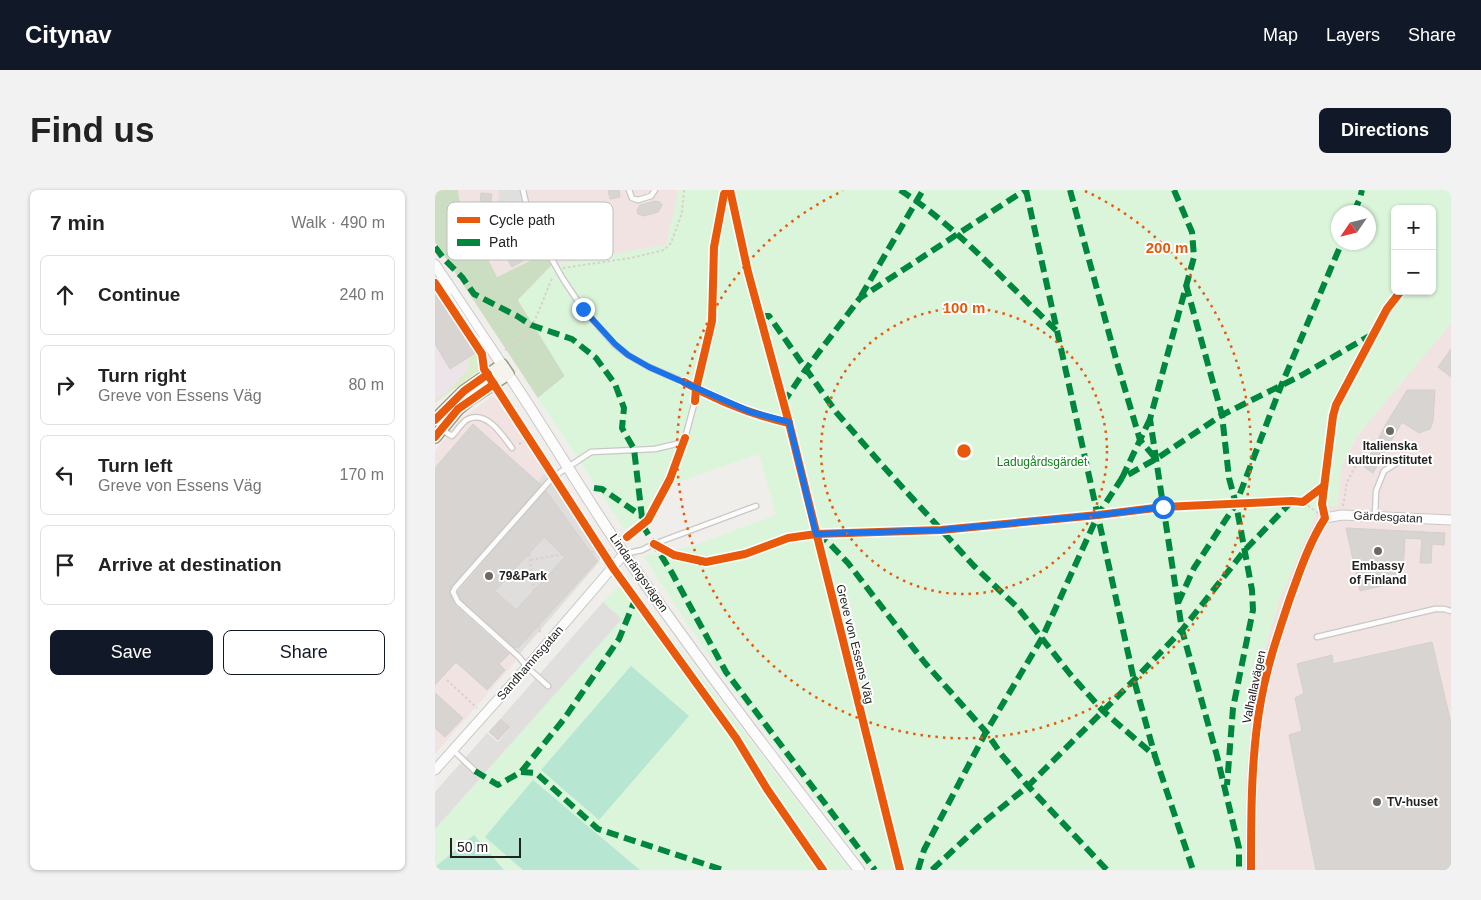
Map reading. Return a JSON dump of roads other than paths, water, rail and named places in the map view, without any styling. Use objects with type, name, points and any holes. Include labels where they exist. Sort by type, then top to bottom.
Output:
[{"type":"main road","points":[[437,429],[505,369]]},
{"type":"street","name":"Lindarängsvägen","points":[[435,265],[505,369],[624,554],[713,678],[859,870]]},
{"type":"street","name":"Gärdesgatan","points":[[1325,518],[1342,515],[1451,520]]},
{"type":"street","name":"Valhallavägen","points":[[1251,870],[1254,758],[1261,699],[1273,651],[1295,585],[1317,532],[1325,518]]},
{"type":"street","name":"Sandhamnsgatan","points":[[435,770],[624,554]]},
{"type":"lane","points":[[629,190],[632,198],[637,200],[651,196],[655,190]]},
{"type":"lane","points":[[548,686],[527,667],[519,656],[458,602],[453,592],[455,588],[550,480],[591,452],[655,449],[680,443],[685,438],[695,401],[693,390],[684,382],[649,367],[628,355],[615,344],[583,309],[553,260]]},
{"type":"lane","points":[[437,429],[452,436],[468,419],[479,417],[495,425],[512,448]]},
{"type":"lane","points":[[1375,516],[1376,491],[1384,471],[1406,457]]},
{"type":"lane","points":[[624,554],[642,550],[653,544],[756,506]]},
{"type":"lane","points":[[1317,637],[1435,609],[1451,611]]},
{"type":"lane","points":[[453,750],[475,771]]},
{"type":"tram line","points":[[451,294],[479,337]]},
{"type":"place","name":"Italienska kulturinstitutet","points":[[1390,431]]},
{"type":"place","name":"Embassy of Finland","points":[[1378,551]]},
{"type":"place","name":"79&Park","points":[[489,576]]},
{"type":"place","name":"TV-huset","points":[[1377,802]]},
{"type":"park label","name":"Ladugårdsgärdet","points":[[1042,462]]}]
